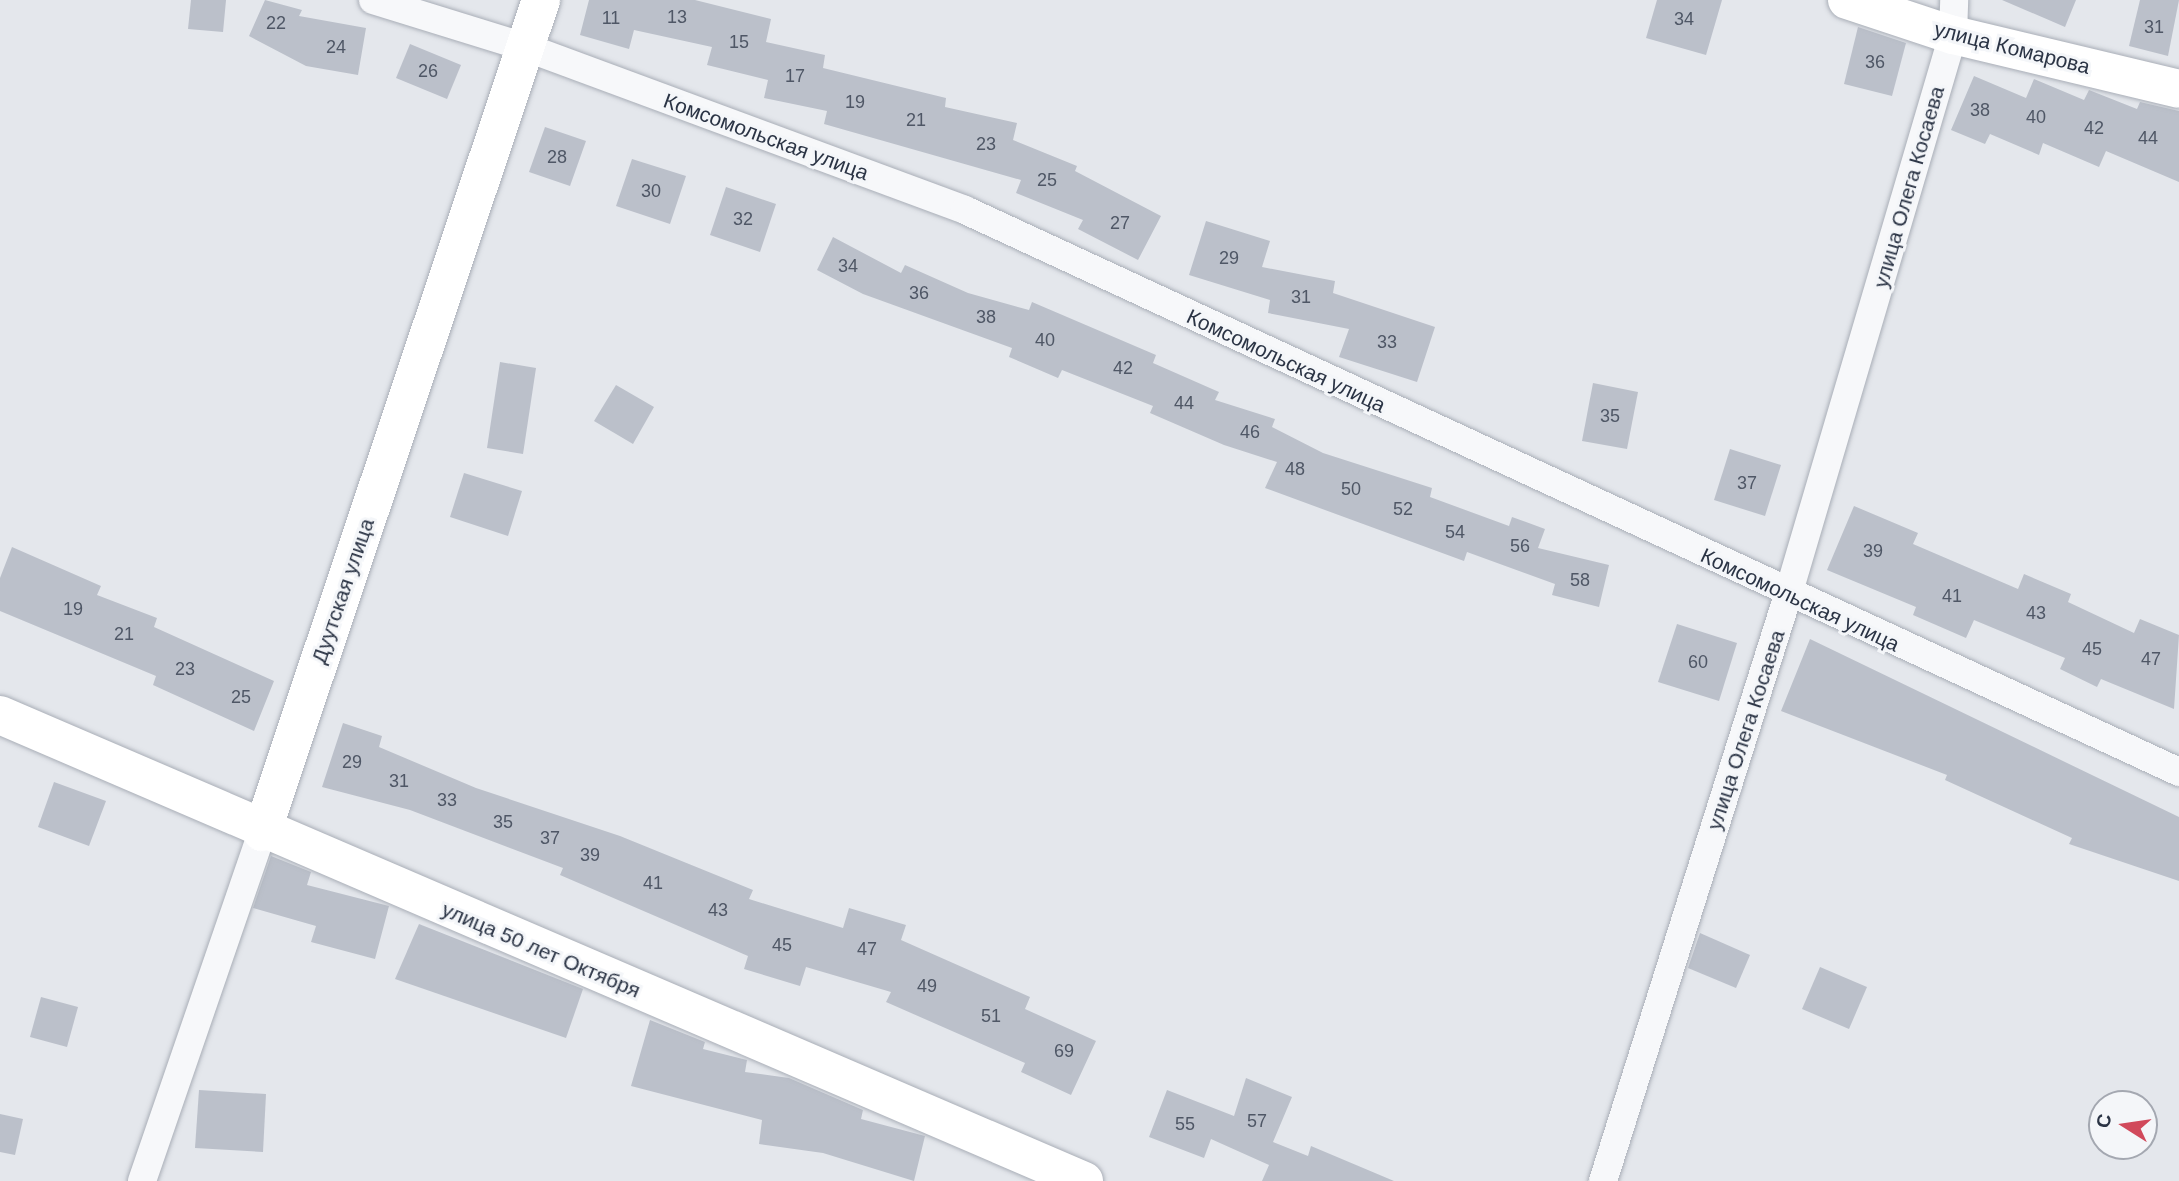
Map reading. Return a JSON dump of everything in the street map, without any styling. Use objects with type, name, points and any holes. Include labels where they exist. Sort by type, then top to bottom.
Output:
[{"type":"street","name":"Комсомольская улица","points":[[373,0],[525,47],[965,210],[1788,596],[2179,772]]},
{"type":"street","name":"Дуутская улица","points":[[142,1181],[541,0]]},
{"type":"street","name":"улица Комарова","points":[[1847,0],[1954,17],[2179,89]]},
{"type":"street","name":"улица Олега Косаева","points":[[1603,1181],[1788,596],[1954,17]]},
{"type":"street","name":"улица 50 лет Октября","points":[[0,715],[262,832],[1084,1181]]},
{"type":"building","points":[[191,0],[226,0],[223,32],[188,29]]},
{"type":"building","points":[[265,0],[302,10],[299,16],[366,28],[358,75],[306,66],[249,36]]},
{"type":"building","points":[[589,0],[695,0],[771,19],[766,42],[825,55],[823,68],[946,98],[945,107],[1017,123],[1013,140],[1077,166],[1075,171],[1161,216],[1138,260],[1078,229],[1083,220],[1016,193],[1021,180],[824,124],[827,111],[764,98],[768,80],[707,65],[712,47],[634,30],[629,49],[580,35]]},
{"type":"building","points":[[1657,0],[1722,0],[1706,55],[1646,38]]},
{"type":"building","points":[[2002,0],[2076,0],[2065,27]]},
{"type":"building","points":[[2140,0],[2179,0],[2168,56],[2129,46]]},
{"type":"building","points":[[1858,27],[1906,43],[1892,96],[1844,84]]},
{"type":"building","points":[[410,44],[461,65],[447,99],[396,78]]},
{"type":"building","points":[[1974,76],[2026,98],[2034,79],[2084,100],[2089,90],[2137,109],[2140,102],[2179,111],[2179,182],[2106,151],[2099,167],[2043,143],[2039,155],[1990,134],[1985,144],[1951,130]]},
{"type":"building","points":[[545,127],[586,141],[570,186],[529,172]]},
{"type":"building","points":[[632,159],[686,176],[670,224],[616,206]]},
{"type":"building","points":[[726,187],[776,204],[760,252],[710,235]]},
{"type":"building","points":[[1206,221],[1270,241],[1262,267],[1335,281],[1333,293],[1435,327],[1417,382],[1339,357],[1349,329],[1268,313],[1270,300],[1189,275]]},
{"type":"building","points":[[833,237],[901,273],[905,265],[968,293],[1029,310],[1032,302],[1156,355],[1153,363],[1219,392],[1215,400],[1275,419],[1272,427],[1323,453],[1432,488],[1430,497],[1509,526],[1512,517],[1545,529],[1538,548],[1609,565],[1599,607],[1552,595],[1555,584],[1467,552],[1464,561],[1265,488],[1277,462],[1224,445],[1150,413],[1153,406],[1062,370],[1058,378],[1009,357],[1012,348],[863,294],[817,270]]},
{"type":"building","points":[[500,362],[536,368],[523,454],[487,448]]},
{"type":"building","points":[[1593,383],[1638,392],[1627,449],[1582,441]]},
{"type":"building","points":[[616,385],[654,407],[633,444],[594,421]]},
{"type":"building","points":[[1730,449],[1781,465],[1765,516],[1714,500]]},
{"type":"building","points":[[464,473],[522,491],[508,536],[450,517]]},
{"type":"building","points":[[1854,506],[1918,533],[1913,544],[2018,589],[2024,574],[2071,594],[2068,602],[2134,633],[2140,619],[2179,635],[2174,709],[2101,679],[2097,687],[2060,669],[2065,658],[1974,620],[1966,638],[1913,615],[1916,607],[1827,570]]},
{"type":"building","points":[[12,547],[101,586],[97,595],[157,618],[154,627],[274,681],[254,731],[153,685],[156,676],[0,611],[0,578]]},
{"type":"building","points":[[1677,624],[1737,643],[1719,701],[1658,682]]},
{"type":"building","points":[[1810,639],[2179,817],[2179,881],[2069,844],[2072,838],[1945,780],[1947,775],[1781,711]]},
{"type":"building","points":[[343,723],[382,736],[379,747],[476,788],[620,836],[753,890],[749,899],[843,928],[849,908],[906,925],[901,940],[1030,997],[1025,1009],[1096,1041],[1071,1095],[1021,1072],[1025,1063],[886,1002],[891,992],[806,967],[800,986],[744,969],[748,956],[560,875],[563,868],[410,810],[322,787]]},
{"type":"building","points":[[54,782],[106,801],[89,846],[38,827]]},
{"type":"building","points":[[271,856],[311,872],[307,885],[389,906],[375,959],[311,942],[316,926],[253,908]]},
{"type":"building","points":[[419,924],[583,989],[566,1038],[395,979]]},
{"type":"building","points":[[1700,933],[1750,955],[1736,988],[1688,968]]},
{"type":"building","points":[[1820,967],[1867,987],[1849,1029],[1802,1009]]},
{"type":"building","points":[[41,997],[78,1007],[67,1047],[30,1037]]},
{"type":"building","points":[[650,1020],[705,1042],[703,1049],[747,1060],[745,1072],[789,1078],[863,1110],[861,1119],[925,1136],[914,1181],[823,1153],[759,1144],[762,1120],[631,1086]]},
{"type":"building","points":[[1246,1078],[1292,1097],[1273,1142],[1308,1156],[1311,1146],[1394,1181],[1262,1181],[1269,1165],[1211,1139],[1204,1158],[1149,1137],[1167,1090],[1234,1116]]},
{"type":"building","points":[[199,1090],[266,1094],[263,1152],[195,1148]]},
{"type":"building","points":[[0,1114],[23,1119],[15,1155],[0,1152]]}]
